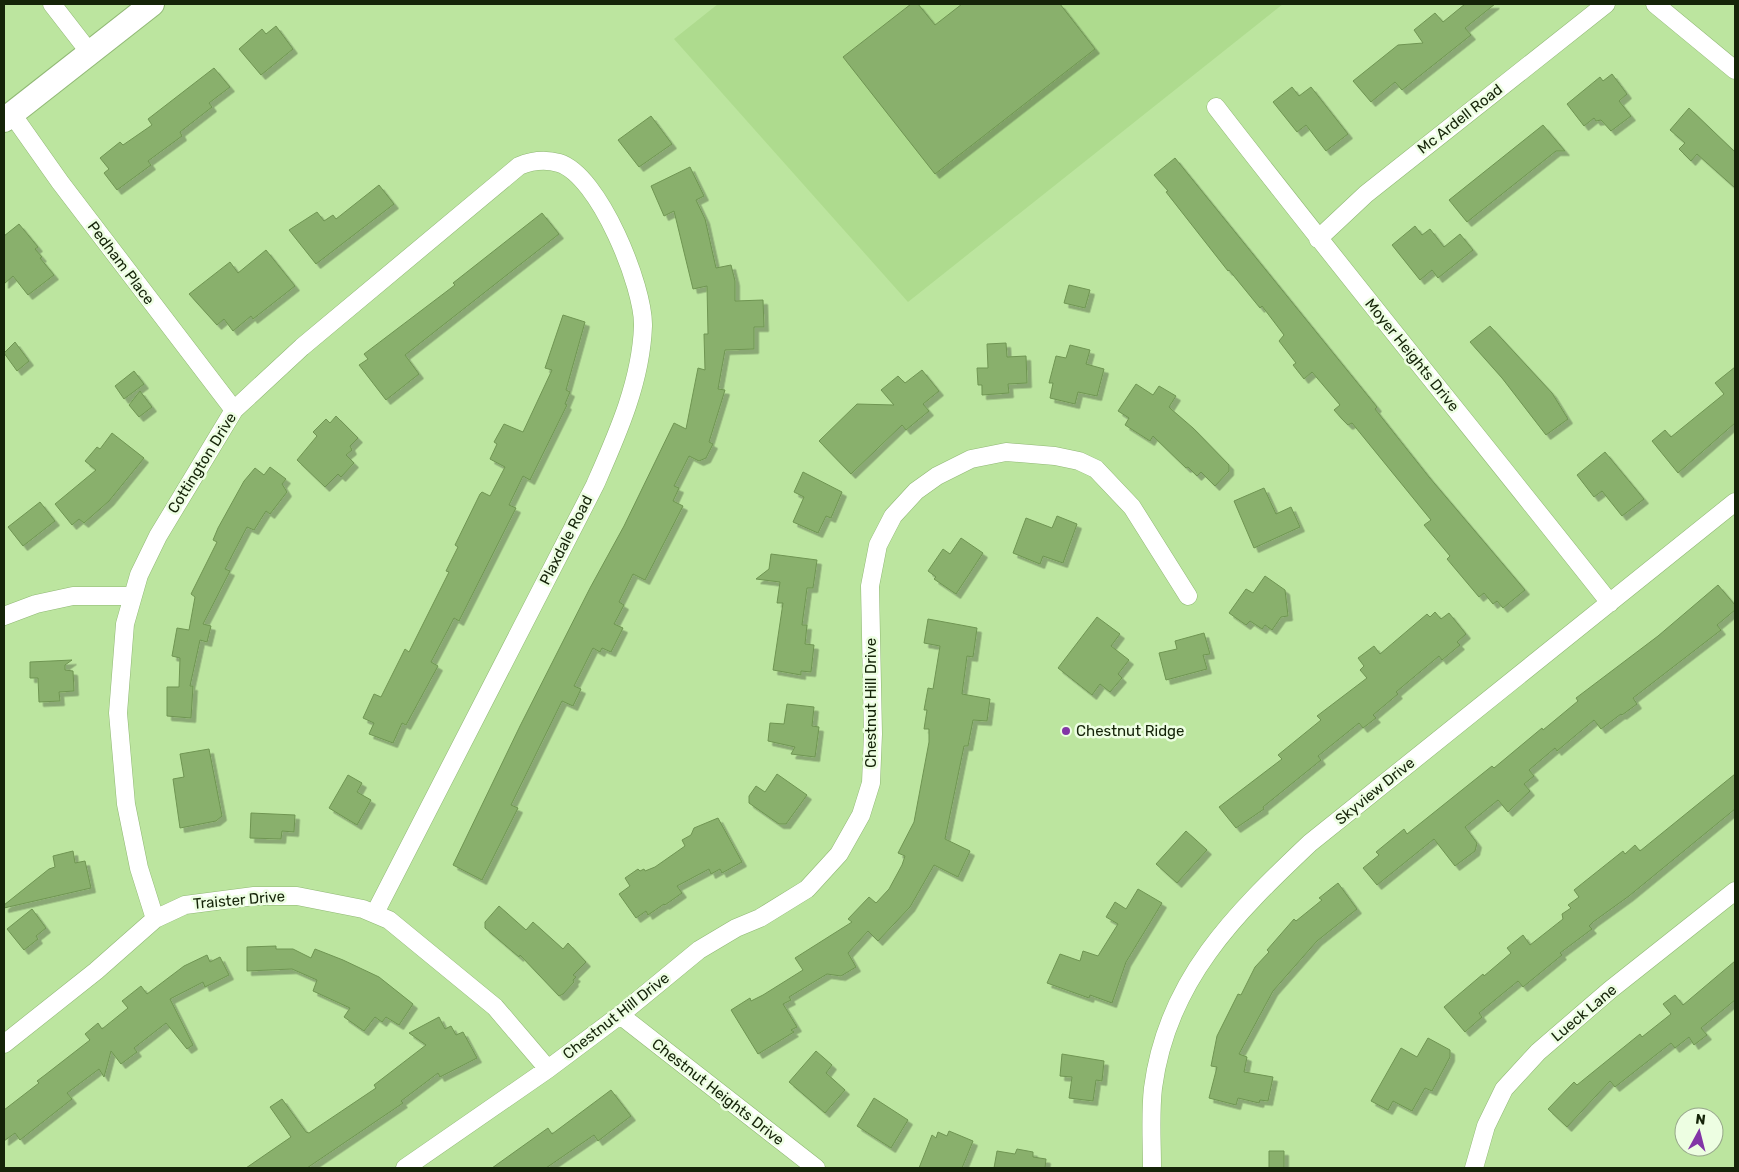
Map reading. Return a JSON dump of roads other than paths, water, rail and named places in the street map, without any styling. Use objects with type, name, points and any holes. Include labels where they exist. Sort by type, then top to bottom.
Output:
[{"type":"main road","points":[[8,117],[152,4]]},
{"type":"street","points":[[52,4],[90,53]]},
{"type":"street","name":"Mc Ardell Road","points":[[1318,239],[1366,194],[1606,4]]},
{"type":"street","points":[[1655,4],[1735,70]]},
{"type":"street","name":"Moyer Heights Drive","points":[[1216,107],[1318,239],[1497,459],[1610,602]]},
{"type":"street","name":"Pedham Place","points":[[8,117],[234,410]]},
{"type":"street","name":"Cottington Drive","points":[[155,919],[139,868],[126,804],[118,713],[125,624],[138,575],[158,536],[234,410],[302,347],[518,166],[531,161],[559,163]]},
{"type":"street","name":"Plaxdale Road","points":[[375,912],[594,485],[619,432],[639,363],[643,325],[636,281],[611,221],[596,198],[571,170],[559,163]]},
{"type":"street","name":"Chestnut Hill Drive","points":[[405,1168],[548,1069],[620,1015],[699,950],[736,928],[760,918],[807,889],[839,854],[861,815],[871,783],[873,734],[870,586],[878,545],[893,516],[923,486],[937,476],[971,459],[1006,452],[1055,456],[1079,461],[1096,468],[1132,507],[1188,596]]},
{"type":"street","name":"Skyview Drive","points":[[1152,1168],[1153,1089],[1163,1039],[1180,995],[1209,948],[1252,898],[1310,843],[1735,502]]},
{"type":"street","points":[[4,616],[36,604],[73,596],[132,596]]},
{"type":"street","name":"Lueck Lane","points":[[1474,1168],[1486,1126],[1504,1089],[1538,1052],[1610,990],[1735,891]]},
{"type":"street","name":"Traister Drive","points":[[4,1044],[96,971],[155,919],[185,905],[254,896],[297,896],[375,912],[389,920],[495,1007],[548,1069]]},
{"type":"street","name":"Chestnut Heights Drive","points":[[620,1015],[816,1168]]},
{"type":"place","name":"Chestnut Ridge","points":[[1066,731]]}]
